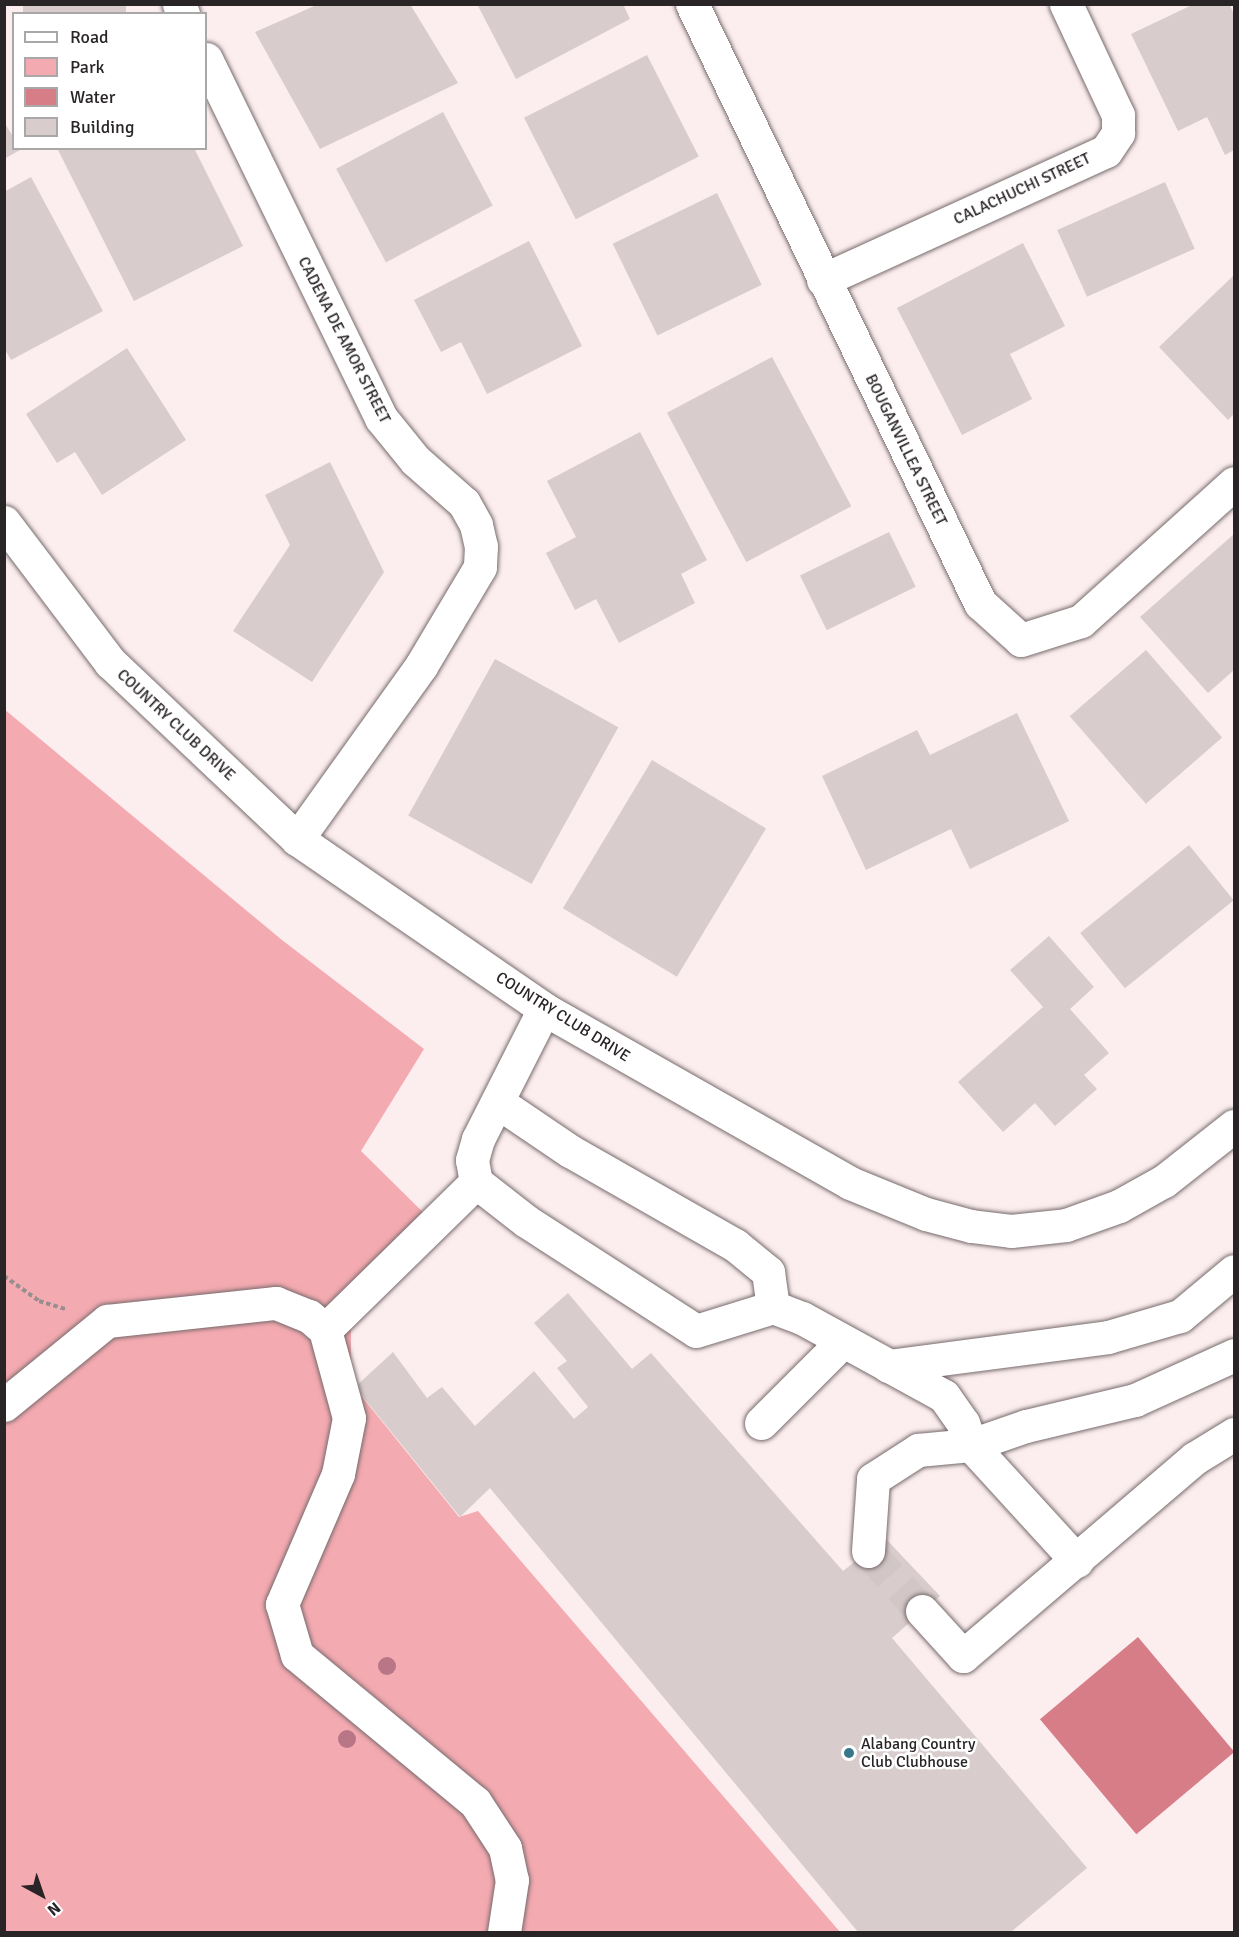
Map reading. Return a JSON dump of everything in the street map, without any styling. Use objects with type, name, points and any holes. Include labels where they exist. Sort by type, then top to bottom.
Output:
[{"type":"street","name":"BOUGANVILLEA STREET","points":[[692,4],[980,603],[1021,640],[1081,621],[1234,483]]},
{"type":"street","name":"CALACHUCHI STREET","points":[[823,280],[1106,151],[1118,134],[1118,115],[1066,4]]},
{"type":"street","name":"CADENA DE AMOR STREET","points":[[207,61],[381,418],[415,460],[464,503],[476,525],[481,546],[480,567],[420,666],[297,839]]},
{"type":"street","name":"COUNTRY CLUB DRIVE","points":[[4,522],[110,662],[297,839],[544,1009],[850,1183],[926,1214],[971,1226],[1011,1231],[1066,1225],[1119,1206],[1164,1181],[1234,1126]]},
{"type":"street","points":[[544,1009],[499,1103],[478,1139],[472,1160],[476,1182],[526,1221],[696,1331],[773,1307],[843,1341],[944,1396],[963,1423],[970,1445],[1077,1561]]},
{"type":"street","points":[[499,1103],[570,1150],[735,1245],[768,1272],[773,1307]]},
{"type":"street","points":[[325,1330],[476,1182]]},
{"type":"street","points":[[888,1366],[1108,1337],[1180,1316],[1234,1271]]},
{"type":"street","points":[[4,1405],[107,1321],[276,1303],[309,1316],[325,1330],[349,1418],[338,1474],[282,1604],[297,1655],[475,1802],[505,1848],[510,1869],[512,1880],[504,1932]]},
{"type":"street","points":[[761,1423],[843,1341]]},
{"type":"street","points":[[868,1551],[873,1479],[918,1450],[970,1445],[1026,1426],[1135,1400],[1234,1354]]},
{"type":"street","points":[[922,1611],[963,1656],[1195,1458],[1234,1434]]},
{"type":"path","points":[[4,1276],[39,1301],[107,1321]]},
{"type":"green space","points":[[4,709],[282,940],[424,1049],[361,1151],[439,1228],[351,1321],[351,1383],[459,1517],[478,1511],[840,1932],[5,1932]]},
{"type":"water","points":[[1138,1637],[1234,1752],[1136,1834],[1040,1719]]},
{"type":"building","points":[[23,4],[126,4],[126,12],[23,12]]},
{"type":"building","points":[[319,4],[410,4],[458,83],[320,149],[255,32]]},
{"type":"building","points":[[477,4],[623,4],[630,19],[516,79]]},
{"type":"building","points":[[1192,5],[1230,5],[1234,15],[1234,150],[1225,155],[1207,117],[1178,131],[1131,34]]},
{"type":"building","points":[[647,55],[699,157],[576,219],[524,118]]},
{"type":"building","points":[[443,112],[493,206],[386,262],[336,169]]},
{"type":"building","points":[[4,122],[12,135],[12,150],[20,150],[4,159]]},
{"type":"building","points":[[58,150],[195,150],[243,246],[134,301]]},
{"type":"building","points":[[31,177],[103,311],[11,360],[4,348],[4,192]]},
{"type":"building","points":[[1165,182],[1195,249],[1087,297],[1057,230]]},
{"type":"building","points":[[717,193],[762,285],[657,336],[613,244]]},
{"type":"building","points":[[529,241],[582,346],[487,394],[461,342],[441,352],[414,300]]},
{"type":"building","points":[[1023,243],[1065,326],[1010,354],[1032,399],[962,435],[897,308]]},
{"type":"building","points":[[1234,275],[1234,414],[1228,420],[1159,347]]},
{"type":"building","points":[[127,348],[186,440],[102,495],[75,452],[57,463],[26,414]]},
{"type":"building","points":[[772,357],[851,506],[746,562],[667,413]]},
{"type":"building","points":[[640,432],[707,560],[681,574],[695,603],[619,643],[596,599],[575,610],[546,553],[576,537],[547,481]]},
{"type":"building","points":[[330,462],[384,572],[312,682],[233,631],[290,545],[265,495]]},
{"type":"building","points":[[889,532],[916,587],[827,630],[800,575]]},
{"type":"building","points":[[1234,534],[1234,670],[1208,693],[1140,617]]},
{"type":"building","points":[[1146,650],[1222,738],[1146,804],[1070,716]]},
{"type":"building","points":[[495,659],[618,727],[532,884],[408,816]]},
{"type":"building","points":[[1017,713],[1069,821],[970,869],[951,829],[866,870],[822,776],[917,730],[930,755]]},
{"type":"building","points":[[652,760],[766,829],[677,977],[563,908]]},
{"type":"building","points":[[1189,845],[1234,900],[1125,988],[1080,933]]},
{"type":"building","points":[[1049,936],[1094,987],[1070,1009],[1109,1053],[1084,1075],[1097,1089],[1055,1126],[1035,1103],[1003,1132],[958,1082],[1043,1007],[1010,970]]},
{"type":"building","name":"Alabang Country Club Clubhouse","points":[[568,1293],[632,1369],[651,1353],[843,1571],[885,1538],[940,1596],[892,1638],[1087,1868],[1011,1932],[858,1932],[490,1488],[460,1517],[355,1387],[393,1352],[427,1398],[442,1387],[475,1426],[534,1371],[574,1419],[588,1407],[557,1368],[567,1361],[534,1323]]},
{"type":"tunnel","points":[[868,1551],[922,1611]]},
{"type":"place","name":"Alabang Country Club Clubhouse","points":[[849,1753]]}]
